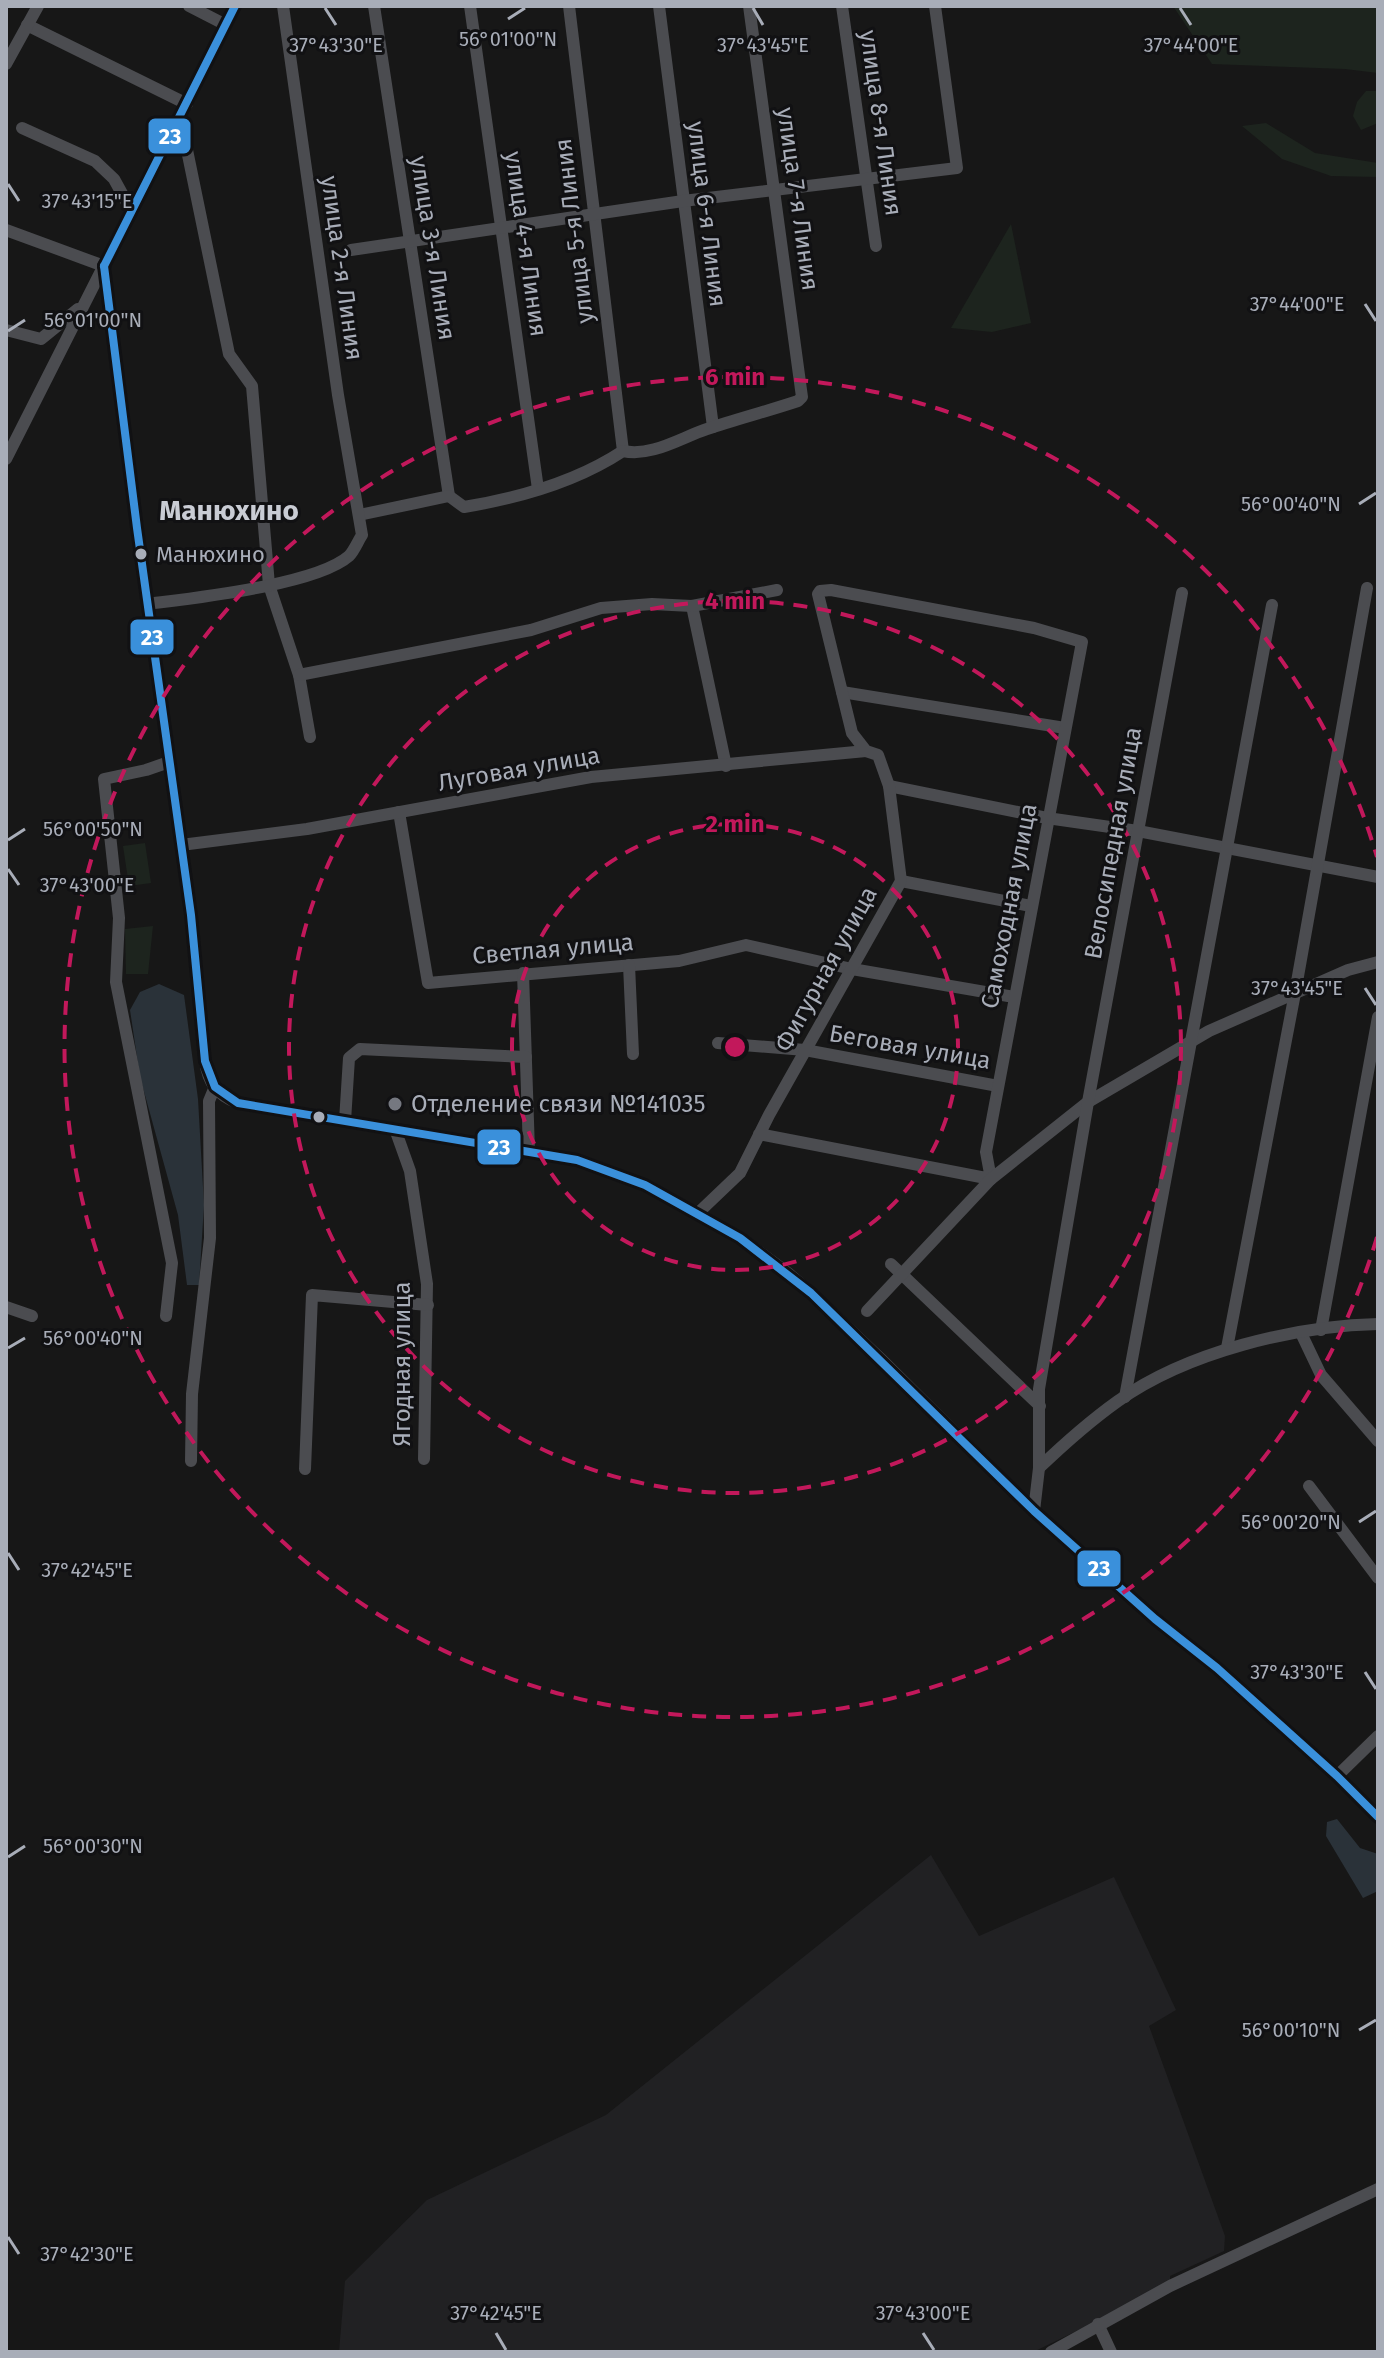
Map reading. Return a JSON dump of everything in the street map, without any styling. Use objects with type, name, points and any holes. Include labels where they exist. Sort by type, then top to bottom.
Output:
[{"type":"street","points":[[6,64],[38,6]]},
{"type":"street","points":[[189,6],[226,25]]},
{"type":"street","points":[[6,459],[235,6]]},
{"type":"street","name":"улица 2-я Линия","points":[[269,585],[329,568],[350,555],[362,535],[338,395],[283,6]]},
{"type":"street","name":"улица 3-я Линия","points":[[374,6],[449,496]]},
{"type":"street","name":"улица 4-я Линия","points":[[470,6],[538,489]]},
{"type":"street","name":"улица 5-я Линия","points":[[569,6],[623,451]]},
{"type":"street","name":"улица 6-я Линия","points":[[659,6],[713,427]]},
{"type":"street","name":"улица 7-я Линия","points":[[713,427],[761,414],[802,397],[749,6]]},
{"type":"street","name":"улица 8-я Линия","points":[[842,6],[876,246]]},
{"type":"street","points":[[351,250],[683,201],[957,168],[935,6]]},
{"type":"street","points":[[27,25],[184,110]]},
{"type":"street","points":[[184,110],[229,354],[252,386],[269,585],[299,675],[310,737]]},
{"type":"street","points":[[22,128],[95,161],[114,179],[131,210]]},
{"type":"street","points":[[6,230],[104,266]]},
{"type":"street","points":[[104,266],[191,915],[205,1061],[214,1089],[238,1103],[529,1151],[608,1170],[645,1185],[740,1238],[799,1283],[881,1359],[1034,1511],[1155,1619],[1217,1668],[1378,1817]]},
{"type":"street","points":[[6,330],[41,339],[84,304]]},
{"type":"street","points":[[6,424],[21,429]]},
{"type":"street","points":[[359,515],[449,496],[464,507],[494,502],[594,468],[623,451],[636,454],[713,427]]},
{"type":"street","points":[[147,604],[269,585]]},
{"type":"street","points":[[1227,1348],[1295,993],[1367,588]]},
{"type":"street","points":[[299,675],[531,630],[601,608],[652,604],[692,606],[777,590]]},
{"type":"street","name":"Самоходная улица","points":[[820,591],[831,590],[1034,628],[1082,642],[986,1152],[991,1179]]},
{"type":"street","name":"Фигурная улица","points":[[697,1214],[740,1173],[805,1050],[901,881],[889,786],[878,755],[866,751],[852,733],[818,594],[820,591]]},
{"type":"street","name":"Велосипедная улица","points":[[1034,1511],[1039,1468],[1039,1389],[1088,1102],[1182,593]]},
{"type":"street","points":[[1125,1397],[1272,605]]},
{"type":"street","points":[[692,606],[726,766]]},
{"type":"street","points":[[842,692],[1065,728]]},
{"type":"street","name":"Луговая улица","points":[[181,845],[307,829],[591,777],[866,751]]},
{"type":"street","points":[[166,1316],[172,1263],[116,982],[119,918],[104,779],[169,762]]},
{"type":"street","points":[[889,786],[1047,818],[1138,831],[1378,877]]},
{"type":"street","name":"Светлая улица","points":[[399,812],[428,983],[679,961],[746,945],[852,969],[1014,997]]},
{"type":"street","points":[[901,881],[1031,906]]},
{"type":"street","points":[[867,1311],[991,1179],[1088,1102],[1192,1040],[1348,970],[1378,962]]},
{"type":"street","points":[[629,965],[633,1054]]},
{"type":"street","points":[[523,973],[529,1151]]},
{"type":"street","points":[[1321,1330],[1378,1017]]},
{"type":"street","name":"Беговая улица","points":[[718,1043],[805,1050],[998,1086]]},
{"type":"street","points":[[345,1121],[349,1058],[360,1049],[526,1057]]},
{"type":"street","points":[[191,1461],[192,1394],[210,1238],[209,1101],[214,1089]]},
{"type":"street","name":"Ягодная улица","points":[[395,1129],[410,1171],[428,1305],[424,1459]]},
{"type":"street","points":[[759,1134],[991,1179]]},
{"type":"street","points":[[891,1264],[1040,1406]]},
{"type":"street","points":[[305,1469],[312,1295],[428,1305]]},
{"type":"street","points":[[6,1307],[32,1316]]},
{"type":"street","points":[[1039,1468],[1064,1444],[1125,1397],[1159,1377],[1227,1348],[1301,1333],[1378,1324]]},
{"type":"street","points":[[1301,1333],[1321,1375],[1378,1441]]},
{"type":"street","points":[[1309,1486],[1378,1578]]},
{"type":"street","points":[[1337,1776],[1378,1736]]},
{"type":"street","points":[[1051,2352],[1184,2279],[1378,2189]]},
{"type":"street","points":[[1098,2324],[1111,2352]]},
{"type":"shaded area","points":[[1173,6],[1378,6],[1378,73],[1212,64]]},
{"type":"shaded area","points":[[1366,91],[1378,91],[1378,123],[1361,130],[1353,116],[1357,102]]},
{"type":"shaded area","points":[[1266,123],[1315,153],[1378,163],[1378,177],[1331,176],[1282,159],[1242,126]]},
{"type":"shaded area","points":[[1011,224],[1031,323],[992,332],[951,328]]},
{"type":"shaded area","points":[[145,843],[151,883],[129,886],[123,846]]},
{"type":"shaded area","points":[[153,926],[148,974],[126,974],[125,929]]},
{"type":"shaded area","points":[[159,984],[184,995],[198,1099],[204,1205],[199,1285],[187,1285],[178,1215],[140,1077],[130,1010],[140,992]]},
{"type":"shaded area","points":[[1337,1819],[1360,1848],[1378,1854],[1378,1891],[1363,1898],[1326,1836],[1327,1822]]},
{"type":"shaded area","points":[[931,1855],[979,1936],[1114,1877],[1176,2010],[1149,2026],[1225,2236],[1224,2251],[1170,2276],[1170,2286],[1033,2352],[339,2352],[345,2281],[427,2200],[606,2115]]},
{"type":"transit line","name":"23","points":[[104,266],[235,6]]},
{"type":"transit line","name":"23","points":[[104,266],[191,915],[205,1061],[215,1087],[238,1103],[577,1160],[645,1185],[740,1238],[811,1293],[1034,1511],[1155,1619],[1217,1668],[1378,1817]]},
{"type":"place","name":"Манюхино","points":[[141,554]]},
{"type":"place","name":"Отделение связи №141035","points":[[395,1104]]},
{"type":"district","name":"Манюхино","points":[[229,510]]}]
